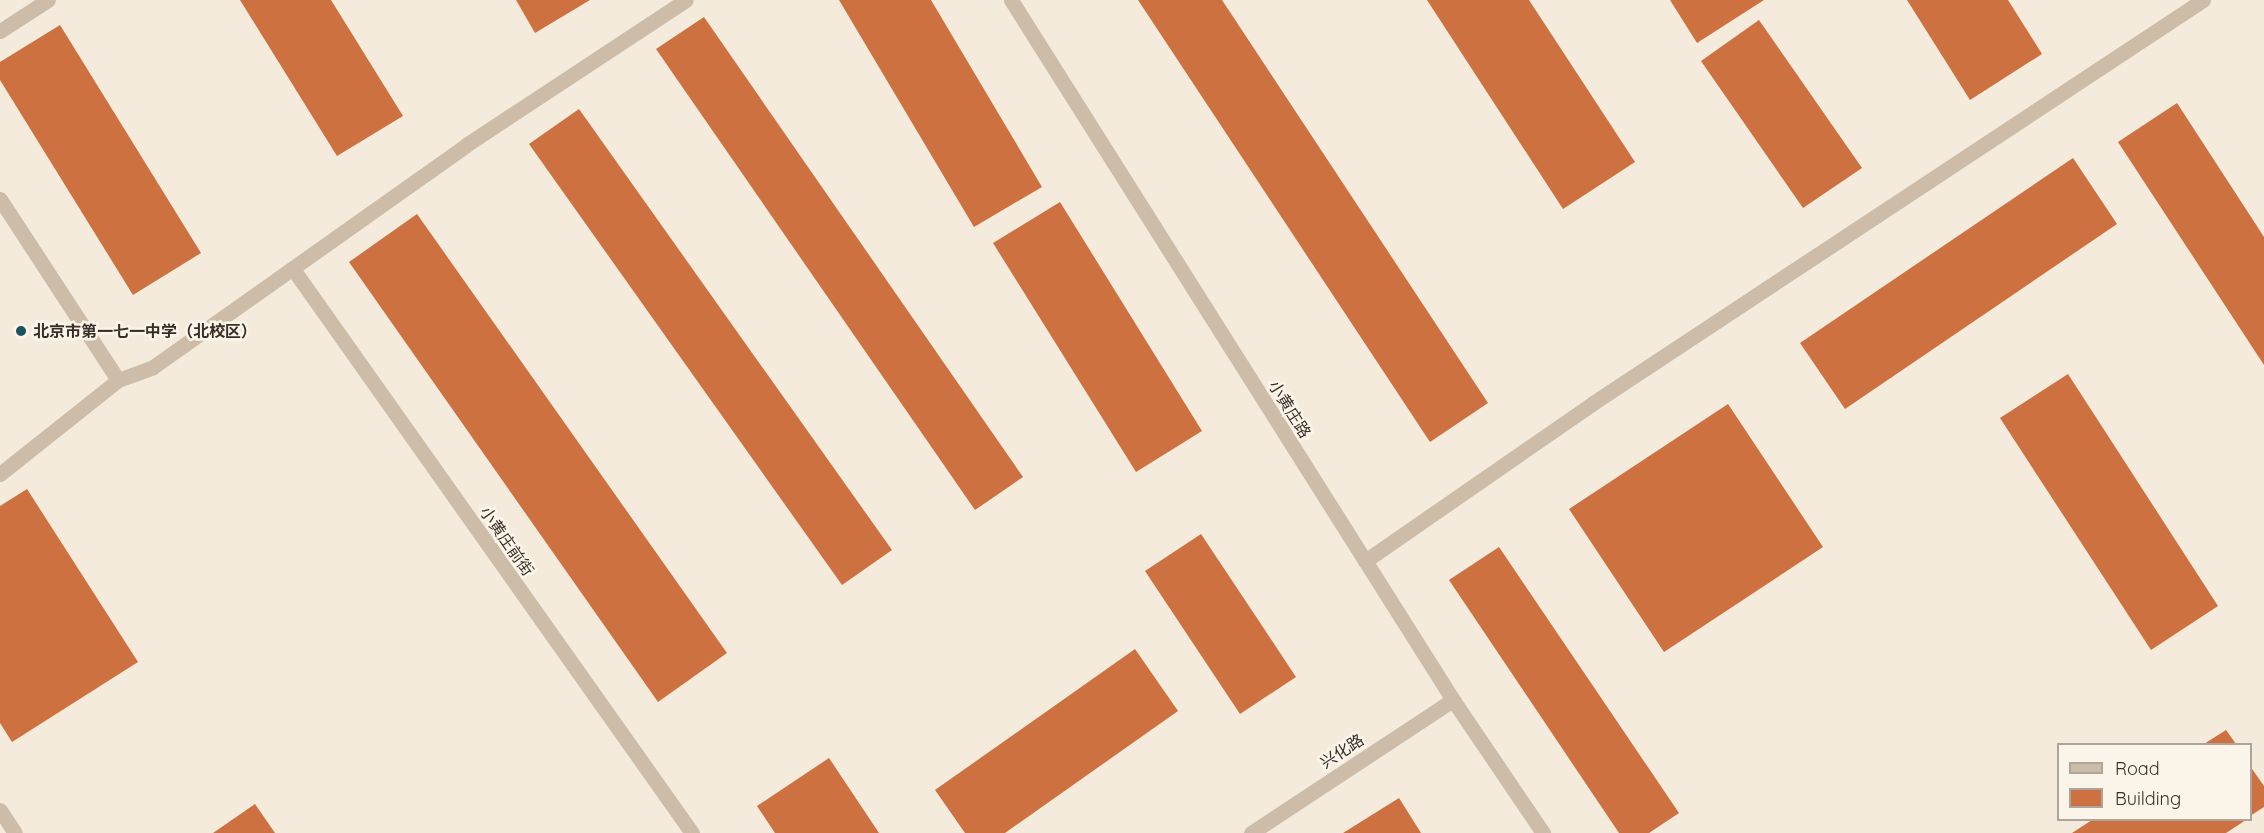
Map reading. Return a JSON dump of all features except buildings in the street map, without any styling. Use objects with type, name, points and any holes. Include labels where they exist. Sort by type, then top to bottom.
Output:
[{"type":"street","points":[[0,31],[48,0]]},
{"type":"street","points":[[0,474],[118,380],[153,367],[466,145],[686,0]]},
{"type":"street","name":"小黄庄路","points":[[1011,0],[1453,700],[1543,833]]},
{"type":"street","points":[[1365,561],[1593,403],[2203,0]]},
{"type":"street","points":[[0,199],[118,380]]},
{"type":"street","name":"小黄庄前街","points":[[293,269],[692,833]]},
{"type":"street","name":"兴化路","points":[[1251,833],[1453,700]]},
{"type":"street","points":[[0,810],[15,833]]},
{"type":"place","name":"北京市第一七一中学（北校区）","points":[[21,331]]}]
